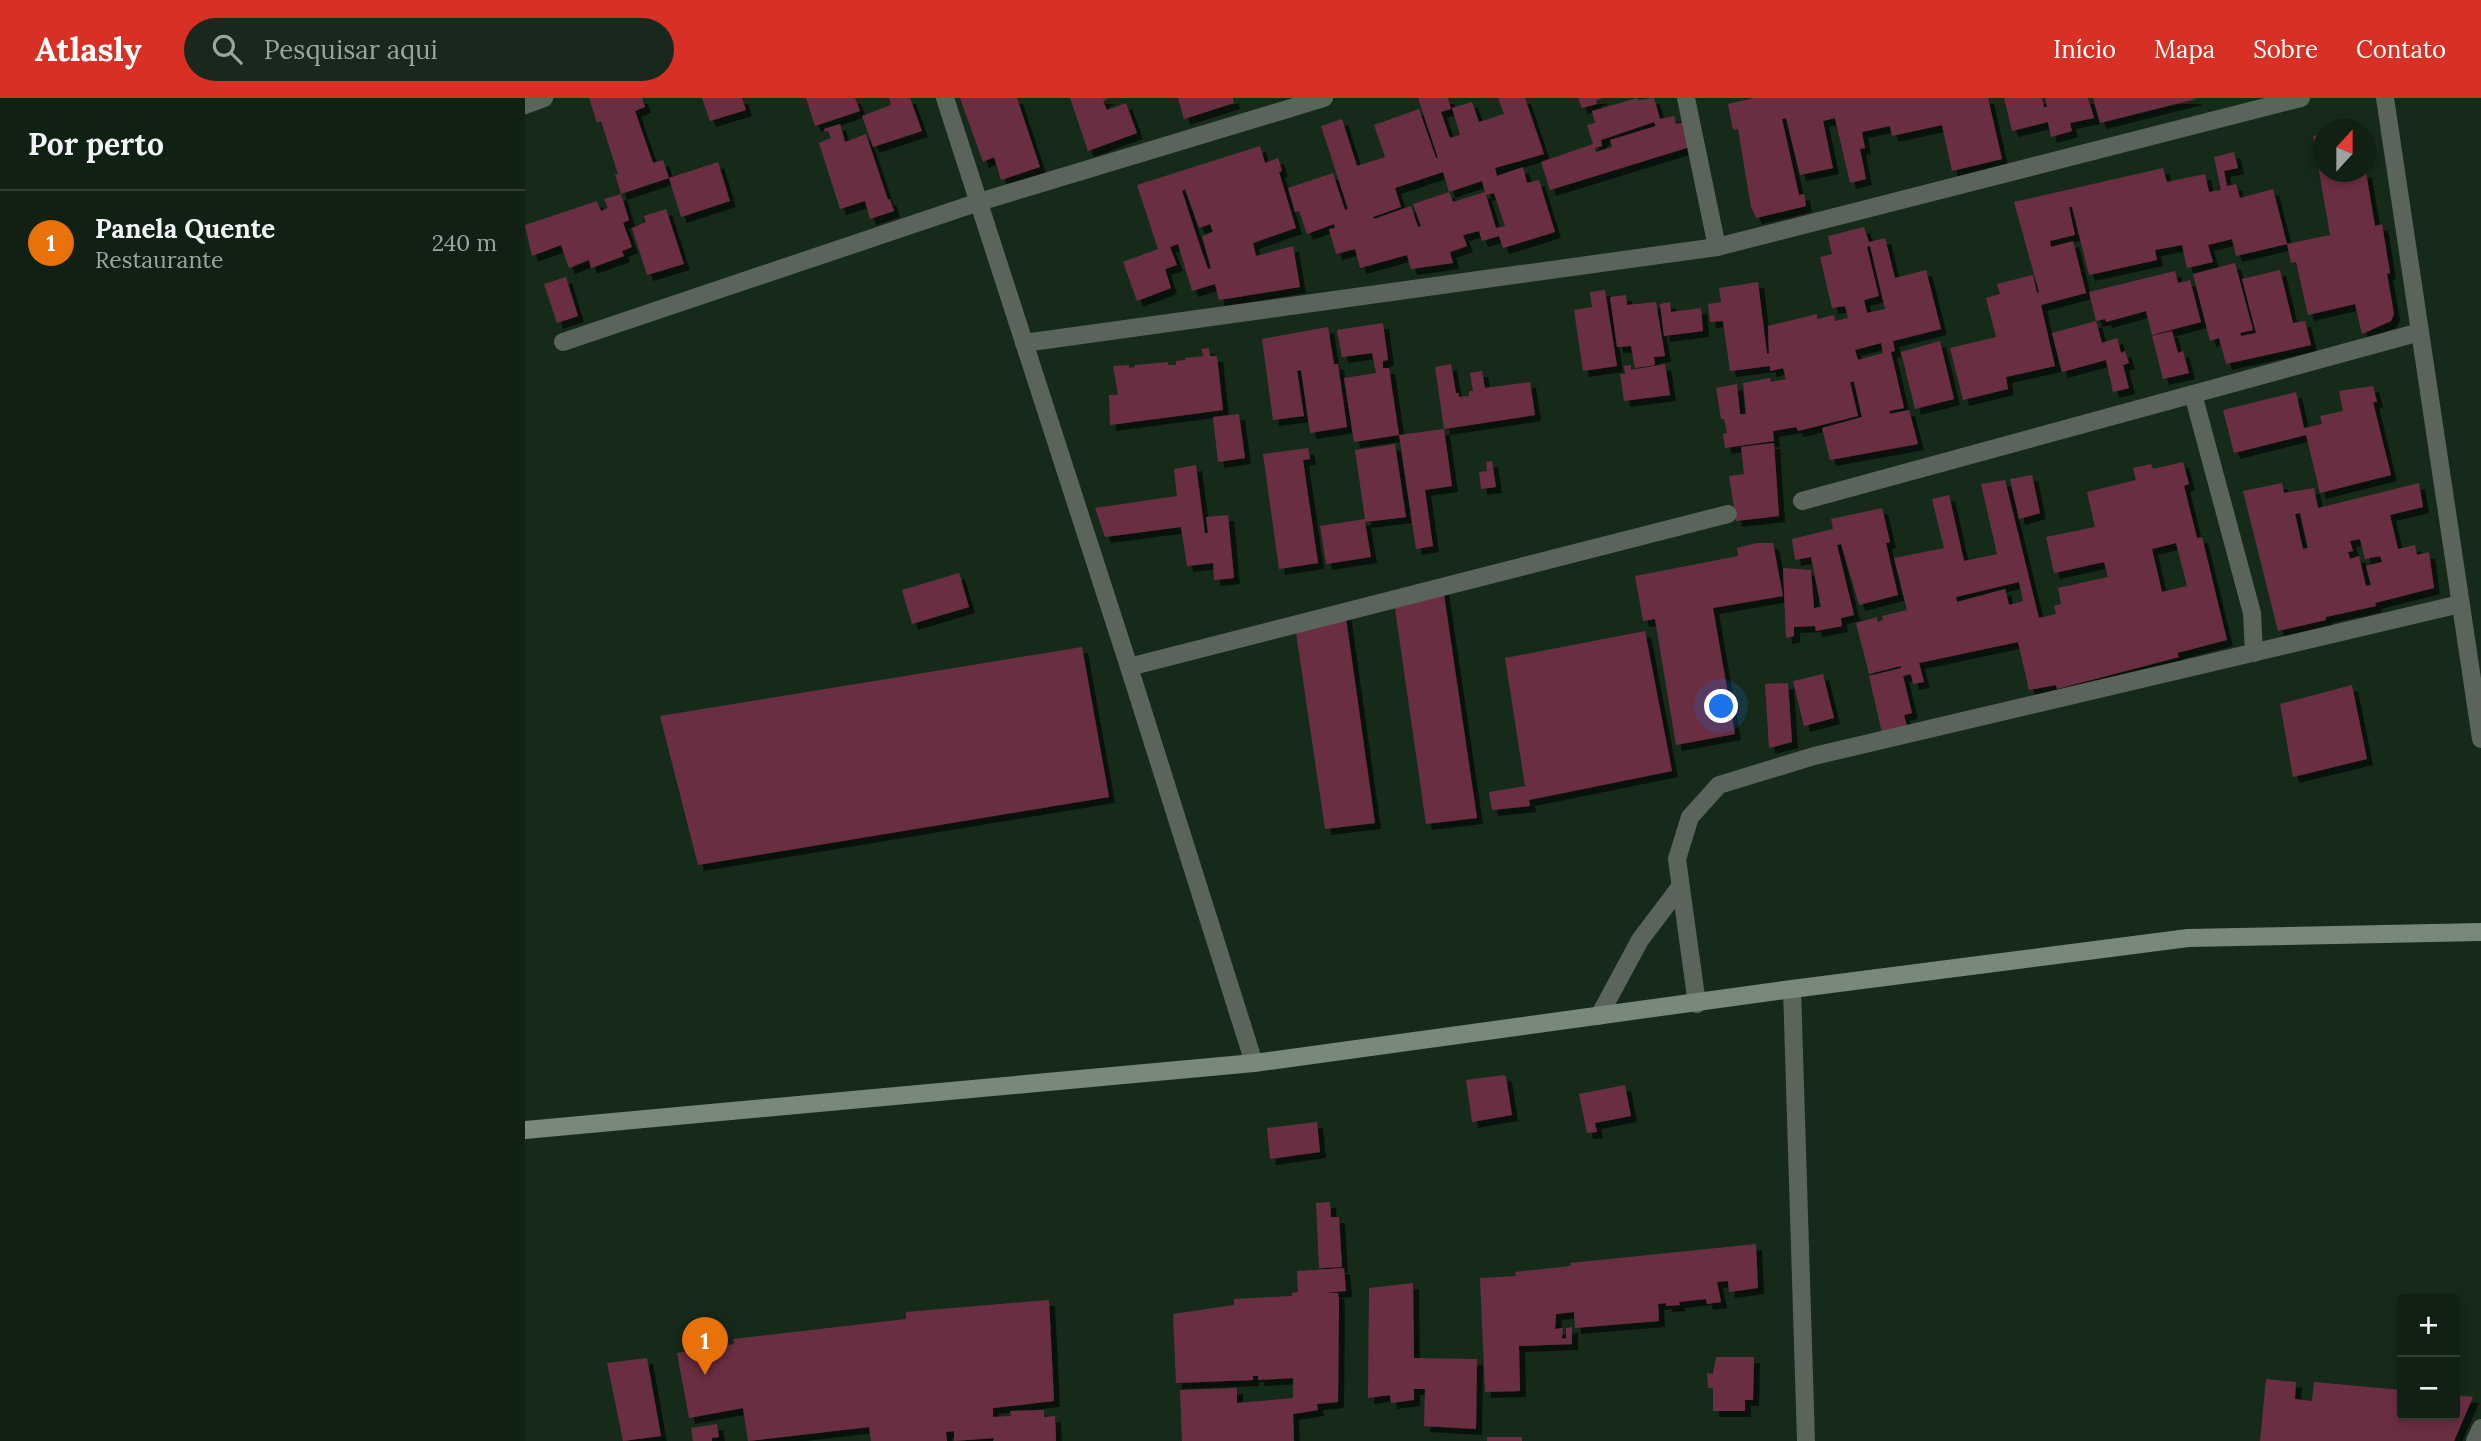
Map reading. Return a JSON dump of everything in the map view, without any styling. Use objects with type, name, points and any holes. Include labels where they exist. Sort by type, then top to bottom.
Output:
[{"type":"main road","points":[[525,1130],[1254,1063],[1792,989],[2188,939],[2481,932]]},
{"type":"street","points":[[525,105],[544,98]]},
{"type":"street","points":[[945,98],[1254,1063]]},
{"type":"street","points":[[563,342],[979,202],[1324,98]]},
{"type":"street","points":[[1686,98],[1717,247]]},
{"type":"street","points":[[1024,343],[1717,247],[2301,98]]},
{"type":"street","points":[[2385,98],[2481,739]]},
{"type":"street","points":[[1801,501],[2420,332]]},
{"type":"street","points":[[2193,394],[2252,613],[2254,653]]},
{"type":"street","points":[[1129,667],[1728,514]]},
{"type":"street","points":[[1697,1004],[1677,859],[1690,817],[1719,785],[1814,756],[2460,604]]},
{"type":"street","points":[[1599,1016],[1640,940],[1680,887]]},
{"type":"street","points":[[1792,989],[1806,1441]]},
{"type":"street","points":[[2475,1441],[2481,1427]]},
{"type":"building","points":[[589,98],[642,98],[645,107],[635,111],[653,163],[663,160],[669,178],[621,194],[615,174],[618,174],[601,121],[597,123]]},
{"type":"building","points":[[702,98],[742,98],[746,110],[710,121]]},
{"type":"building","points":[[806,98],[855,98],[860,111],[815,126]]},
{"type":"building","points":[[889,98],[910,98],[922,131],[873,147],[862,116],[891,105]]},
{"type":"building","points":[[960,98],[1017,98],[1040,167],[1001,180],[994,157],[983,162]]},
{"type":"building","points":[[1070,98],[1109,98],[1103,101],[1107,110],[1126,103],[1137,133],[1088,151]]},
{"type":"building","points":[[1178,98],[1233,98],[1234,103],[1184,119]]},
{"type":"building","points":[[1418,98],[1448,98],[1451,109],[1441,112],[1450,138],[1460,135],[1452,108],[1472,102],[1479,122],[1504,114],[1498,98],[1525,98],[1544,154],[1495,168],[1497,176],[1523,167],[1527,183],[1539,180],[1555,232],[1503,248],[1499,236],[1482,241],[1479,231],[1463,235],[1467,246],[1450,252],[1453,263],[1411,269],[1407,255],[1360,268],[1355,249],[1336,254],[1329,229],[1335,228],[1334,224],[1307,234],[1299,211],[1295,212],[1288,188],[1333,173],[1345,210],[1348,209],[1321,126],[1342,119],[1357,166],[1385,157],[1374,125],[1419,109],[1438,158]],"holes":[[[1443,172],[1449,192],[1413,204],[1421,226],[1418,227],[1411,206],[1374,219],[1373,217],[1401,207],[1395,188]],[[1482,181],[1485,192],[1453,202],[1449,192]],[[1494,193],[1505,226],[1496,228],[1486,195]]]},
{"type":"building","points":[[1578,98],[1601,99],[1596,100],[1597,104],[1582,108]]},
{"type":"building","points":[[1637,98],[1654,98],[1660,119],[1674,116],[1676,124],[1685,122],[1690,147],[1550,190],[1541,162],[1593,144],[1587,125],[1595,123],[1592,111]],"holes":[[[1654,122],[1656,126],[1610,140],[1612,147],[1596,152],[1595,148],[1602,146],[1601,140]]]},
{"type":"building","points":[[1754,98],[1988,98],[2002,159],[1952,171],[1942,125],[1892,136],[1890,126],[1862,132],[1865,148],[1860,149],[1866,179],[1850,183],[1835,118],[1823,121],[1833,168],[1800,175],[1786,118],[1782,119],[1799,195],[1804,194],[1806,206],[1756,218],[1751,207],[1738,129],[1733,130],[1728,104]]},
{"type":"building","points":[[2004,98],[2042,98],[2044,107],[2047,107],[2045,98],[2088,98],[2094,118],[2070,123],[2072,131],[2051,137],[2048,122],[2012,131]]},
{"type":"building","points":[[2093,98],[2195,98],[2196,99],[2100,123]]},
{"type":"building","points":[[840,124],[845,142],[866,134],[894,211],[870,219],[865,201],[840,209],[819,143],[831,138],[824,129]]},
{"type":"building","points":[[1260,146],[1265,163],[1278,158],[1282,171],[1279,172],[1296,228],[1253,243],[1256,256],[1293,246],[1300,287],[1219,300],[1215,284],[1192,291],[1178,244],[1170,247],[1177,265],[1165,269],[1171,288],[1137,301],[1123,262],[1158,249],[1137,185]],"holes":[[[1185,189],[1199,228],[1210,224],[1213,232],[1202,236],[1211,268],[1208,269],[1182,191]]]},
{"type":"building","points":[[2234,152],[2238,168],[2224,171],[2227,186],[2236,184],[2240,198],[2273,189],[2287,244],[2236,256],[2232,239],[2208,245],[2213,262],[2187,268],[2182,245],[2155,250],[2157,260],[2089,275],[2072,207],[2069,207],[2075,235],[2050,241],[2051,247],[2073,241],[2086,293],[2041,305],[2055,366],[2006,377],[2008,389],[1963,400],[1950,348],[1996,337],[1986,298],[2000,294],[1997,284],[2033,275],[2037,293],[2039,292],[2014,202],[2163,168],[2167,182],[2205,174],[2209,192],[2221,190],[2214,157]]},
{"type":"building","points":[[718,162],[730,201],[681,217],[669,178]]},
{"type":"building","points":[[2321,182],[2368,182],[2375,226],[2382,224],[2394,314],[2391,321],[2362,334],[2355,304],[2308,315],[2296,262],[2291,263],[2287,244],[2330,235]]},
{"type":"building","points":[[621,194],[629,220],[623,223],[632,247],[622,251],[624,256],[591,268],[589,260],[569,268],[561,245],[532,256],[525,225],[597,201],[601,211],[608,208],[604,199]]},
{"type":"building","points":[[666,209],[684,264],[647,275],[632,228],[646,222],[644,216]]},
{"type":"building","points":[[1864,227],[1869,242],[1885,238],[1895,278],[1926,270],[1941,329],[1893,341],[1895,351],[1891,352],[1904,408],[1889,411],[1890,414],[1909,410],[1918,444],[1830,460],[1822,428],[1862,417],[1854,382],[1850,382],[1858,416],[1798,431],[1796,427],[1773,431],[1774,441],[1725,448],[1723,434],[1727,433],[1724,419],[1721,419],[1716,388],[1737,384],[1740,414],[1746,414],[1743,383],[1770,378],[1771,382],[1786,379],[1783,368],[1770,371],[1770,366],[1730,371],[1723,321],[1710,322],[1708,304],[1721,302],[1719,288],[1758,282],[1767,354],[1768,326],[1817,314],[1817,319],[1834,315],[1835,321],[1848,318],[1845,306],[1832,308],[1820,257],[1832,254],[1828,236]],"holes":[[[1870,246],[1885,309],[1867,313],[1864,300],[1879,296],[1867,247]],[[1881,343],[1883,353],[1858,360],[1855,350]]]},
{"type":"building","points":[[2235,263],[2253,330],[2240,333],[2241,336],[2256,333],[2242,279],[2280,270],[2293,323],[2305,321],[2311,345],[2226,364],[2219,338],[2210,341],[2193,274]]},
{"type":"building","points":[[2175,271],[2178,283],[2190,280],[2201,322],[2152,335],[2146,311],[2106,322],[2105,319],[2096,321],[2089,292]]},
{"type":"building","points":[[566,277],[578,316],[557,323],[544,284]]},
{"type":"building","points":[[1605,290],[1617,366],[1583,371],[1574,310],[1592,307],[1590,292]]},
{"type":"building","points":[[1626,295],[1627,305],[1656,302],[1665,356],[1654,357],[1655,365],[1635,368],[1631,346],[1617,347],[1610,297]]},
{"type":"building","points":[[1670,302],[1671,312],[1701,308],[1703,331],[1664,336],[1660,304]]},
{"type":"building","points":[[2096,321],[2102,343],[2117,338],[2121,353],[2125,351],[2129,363],[2123,365],[2129,388],[2113,392],[2106,360],[2062,372],[2052,333]]},
{"type":"building","points":[[1383,323],[1388,360],[1383,361],[1383,368],[1389,368],[1399,435],[1354,442],[1344,378],[1376,373],[1372,353],[1342,357],[1337,330]]},
{"type":"building","points":[[1328,327],[1334,364],[1338,364],[1347,427],[1310,433],[1301,370],[1297,371],[1304,416],[1273,420],[1262,339]]},
{"type":"building","points":[[2172,331],[2178,353],[2183,351],[2189,373],[2163,379],[2152,336]]},
{"type":"building","points":[[1940,341],[1954,399],[1915,409],[1901,352]]},
{"type":"building","points":[[1209,348],[1210,356],[1217,356],[1223,410],[1110,425],[1109,395],[1118,395],[1113,366],[1129,365],[1129,368],[1168,362],[1168,365],[1176,365],[1176,361],[1185,358],[1204,356],[1201,349]]},
{"type":"building","points":[[1451,364],[1459,397],[1469,396],[1469,391],[1473,391],[1470,373],[1482,371],[1485,388],[1530,382],[1535,415],[1444,429],[1435,367]]},
{"type":"building","points":[[1665,364],[1670,395],[1624,401],[1620,374],[1625,374],[1624,366],[1631,365],[1631,370]]},
{"type":"building","points":[[2373,386],[2377,402],[2373,402],[2391,475],[2320,493],[2306,435],[2234,453],[2223,410],[2296,392],[2304,428],[2322,424],[2320,416],[2343,411],[2339,391]]},
{"type":"building","points":[[1239,414],[1245,458],[1218,462],[1213,417]]},
{"type":"building","points":[[1444,429],[1452,486],[1425,490],[1433,546],[1416,549],[1399,435]]},
{"type":"building","points":[[1774,443],[1779,516],[1736,521],[1729,476],[1744,474],[1741,447]]},
{"type":"building","points":[[1395,444],[1406,517],[1365,522],[1371,557],[1326,564],[1320,526],[1365,519],[1355,450]]},
{"type":"building","points":[[1308,448],[1310,459],[1303,460],[1318,563],[1279,569],[1263,454]]},
{"type":"building","points":[[1492,461],[1496,487],[1481,489],[1479,472],[1487,471],[1486,462]]},
{"type":"building","points":[[2183,462],[2189,484],[2184,486],[2197,538],[2202,537],[2227,640],[2177,653],[2179,657],[2057,689],[2056,685],[2029,690],[2018,642],[1919,663],[1924,682],[1913,684],[1911,674],[1903,676],[1912,713],[1904,715],[1907,726],[1882,733],[1869,676],[1901,666],[1869,674],[1856,623],[1877,617],[1878,622],[1883,620],[1882,616],[1907,610],[1894,558],[1944,548],[1932,499],[1949,495],[1964,561],[1997,554],[1981,484],[2005,480],[2039,618],[2056,614],[2054,606],[2061,604],[2058,588],[2108,577],[2104,562],[2054,573],[2046,537],[2095,527],[2087,492],[2136,480],[2133,468],[2151,464],[2153,469]],"holes":[[[2176,543],[2187,586],[2162,592],[2152,549]],[[2019,582],[2023,601],[2009,605],[2005,589],[1957,602],[1956,597]]]},
{"type":"building","points":[[1196,465],[1205,533],[1208,533],[1206,517],[1228,515],[1234,578],[1214,580],[1213,563],[1187,566],[1181,527],[1105,537],[1095,508],[1177,496],[1174,469]]},
{"type":"building","points":[[2032,475],[2040,513],[2019,519],[2010,479]]},
{"type":"building","points":[[2282,483],[2284,493],[2314,488],[2318,508],[2419,483],[2423,507],[2390,515],[2398,549],[2415,545],[2417,555],[2429,552],[2434,588],[2375,603],[2376,606],[2326,617],[2326,620],[2278,631],[2243,491]],"holes":[[[2300,513],[2308,548],[2303,549],[2295,514]],[[2360,539],[2365,559],[2380,556],[2382,562],[2366,566],[2371,585],[2366,586],[2359,556],[2350,559],[2348,552],[2353,551],[2350,541]]]},
{"type":"building","points":[[1882,508],[1890,542],[1886,543],[1898,595],[1859,605],[1841,544],[1837,545],[1854,615],[1841,618],[1842,626],[1816,631],[1815,626],[1794,627],[1794,636],[1786,638],[1783,568],[1811,570],[1814,608],[1821,607],[1811,557],[1795,560],[1792,539],[1833,529],[1831,519]]},
{"type":"building","points":[[1757,543],[1773,543],[1783,596],[1713,608],[1735,734],[1676,745],[1655,619],[1643,621],[1635,576],[1738,556],[1737,548]]},
{"type":"building","points":[[959,573],[969,607],[912,624],[902,590]]},
{"type":"building","points":[[1443,588],[1477,818],[1426,824],[1393,595]]},
{"type":"building","points":[[1345,611],[1375,823],[1325,829],[1295,626]]},
{"type":"building","points":[[1645,631],[1672,771],[1529,800],[1530,806],[1492,810],[1489,792],[1525,786],[1505,658]]},
{"type":"building","points":[[1082,647],[1109,797],[698,865],[660,716]]},
{"type":"building","points":[[1823,674],[1834,718],[1804,726],[1793,681]]},
{"type":"building","points":[[1788,683],[1792,742],[1769,748],[1765,684]]},
{"type":"building","points":[[2352,685],[2367,759],[2293,777],[2280,704]]},
{"type":"building","points":[[1504,1075],[1512,1115],[1472,1122],[1466,1080]]},
{"type":"building","points":[[1625,1085],[1631,1116],[1595,1123],[1597,1132],[1587,1133],[1579,1094]]},
{"type":"building","points":[[1317,1122],[1320,1152],[1270,1159],[1267,1128]]},
{"type":"building","points":[[1330,1202],[1331,1217],[1339,1217],[1342,1267],[1319,1268],[1316,1203]]},
{"type":"building","points":[[1756,1244],[1758,1288],[1729,1292],[1728,1281],[1717,1282],[1721,1302],[1707,1304],[1706,1299],[1679,1302],[1680,1305],[1658,1304],[1659,1321],[1575,1328],[1574,1312],[1556,1314],[1555,1329],[1563,1328],[1562,1339],[1566,1338],[1566,1328],[1572,1327],[1572,1344],[1519,1346],[1520,1391],[1485,1392],[1480,1278],[1516,1276],[1515,1272],[1571,1266],[1570,1263]]},
{"type":"building","points":[[1344,1268],[1346,1291],[1324,1293],[1338,1293],[1339,1300],[1338,1402],[1317,1404],[1318,1410],[1293,1414],[1294,1441],[1182,1441],[1180,1390],[1237,1388],[1237,1403],[1293,1398],[1293,1378],[1258,1380],[1258,1376],[1253,1376],[1253,1380],[1176,1383],[1173,1314],[1234,1305],[1234,1299],[1292,1296],[1292,1293],[1298,1292],[1297,1271]]},
{"type":"building","points":[[1413,1283],[1414,1358],[1477,1359],[1476,1429],[1424,1426],[1425,1389],[1414,1389],[1414,1400],[1391,1403],[1390,1395],[1368,1398],[1369,1288]]},
{"type":"building","points":[[1049,1300],[1054,1401],[993,1408],[993,1417],[1011,1416],[1010,1411],[1044,1410],[1044,1417],[1055,1416],[1056,1441],[993,1441],[994,1438],[954,1441],[954,1431],[946,1432],[947,1441],[871,1441],[869,1427],[748,1441],[743,1408],[689,1418],[677,1353],[734,1344],[733,1339],[906,1319],[906,1312]]},
{"type":"building","points":[[1716,1357],[1754,1357],[1753,1400],[1745,1400],[1745,1411],[1713,1411],[1713,1388],[1708,1388],[1707,1373],[1713,1374]]},
{"type":"building","points":[[647,1358],[661,1436],[623,1441],[607,1363]]},
{"type":"building","points":[[2266,1379],[2296,1382],[2295,1399],[2312,1401],[2314,1382],[2397,1390],[2397,1420],[2460,1420],[2460,1396],[2473,1397],[2454,1441],[2260,1441]]},
{"type":"building","points":[[717,1424],[719,1437],[712,1438],[712,1441],[693,1441],[691,1428]]},
{"type":"building","points":[[1487,1437],[1522,1437],[1522,1441],[1487,1441]]},
{"type":"place","name":"Panela Quente","points":[[705,1375]]}]
